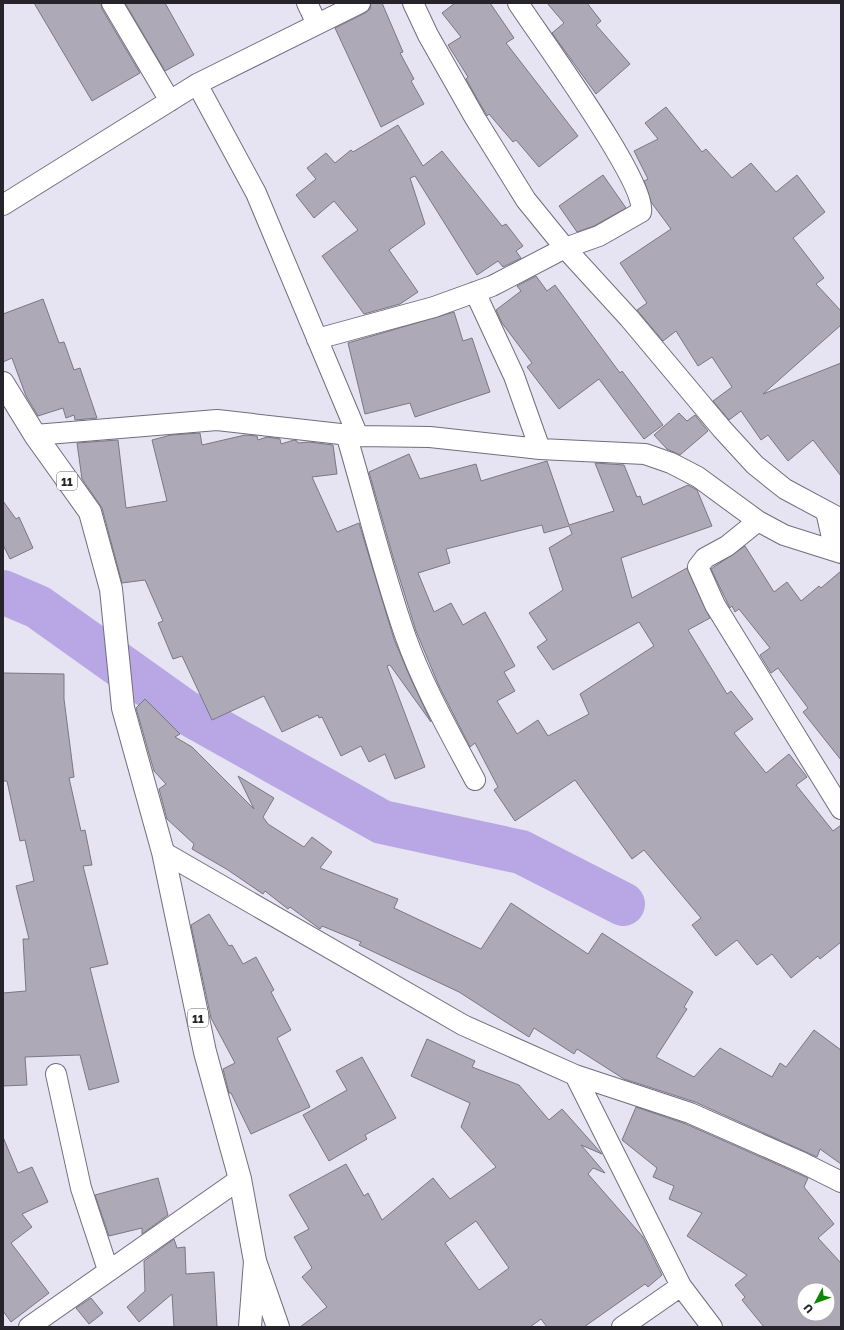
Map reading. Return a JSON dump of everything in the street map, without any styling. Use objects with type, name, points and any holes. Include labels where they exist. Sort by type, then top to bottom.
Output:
[{"type":"main road","name":"11","points":[[3,383],[34,435],[90,512],[110,589],[123,708],[163,852],[205,1052],[240,1179],[255,1261],[278,1327]]},
{"type":"main road","points":[[250,1327],[255,1261]]},
{"type":"street","points":[[112,3],[170,101]]},
{"type":"street","points":[[307,3],[317,24]]},
{"type":"street","points":[[3,205],[197,84],[360,3]]},
{"type":"street","points":[[34,435],[217,420],[352,435],[430,437],[540,449],[645,454],[671,463],[698,477],[758,521],[784,535],[838,552],[833,515],[784,489],[755,465],[722,429],[629,318],[565,248],[526,200],[475,118],[428,35],[414,3]]},
{"type":"street","points":[[317,339],[434,307],[492,286],[565,248],[599,236],[641,212],[641,203],[612,143],[518,3]]},
{"type":"street","points":[[197,84],[256,193],[317,339],[352,435],[375,539],[406,636],[437,709],[475,780]]},
{"type":"street","points":[[475,292],[514,376],[540,449]]},
{"type":"street","points":[[758,521],[727,546],[705,558],[698,567],[715,605],[841,808]]},
{"type":"street","points":[[163,852],[463,1025],[575,1075],[690,1113],[804,1163],[841,1182]]},
{"type":"street","points":[[56,1074],[81,1188],[108,1270]]},
{"type":"street","points":[[575,1075],[681,1286],[712,1327]]},
{"type":"street","points":[[29,1327],[108,1270],[240,1179]]},
{"type":"street","points":[[622,1327],[681,1286]]},
{"type":"building","points":[[34,3],[101,3],[102,9],[140,73],[92,101]]},
{"type":"building","points":[[125,3],[165,3],[194,55],[165,71]]},
{"type":"building","points":[[371,3],[382,3],[403,52],[400,53],[414,79],[411,81],[424,104],[381,127],[335,28],[365,13],[370,9]]},
{"type":"building","points":[[455,3],[490,3],[514,38],[506,43],[578,136],[539,167],[516,140],[513,142],[489,114],[487,116],[466,79],[468,77],[448,45],[461,37],[442,13]]},
{"type":"building","points":[[547,3],[587,3],[601,21],[596,25],[630,64],[596,94],[552,33],[564,23]]},
{"type":"building","points":[[666,107],[702,152],[706,149],[732,178],[751,163],[776,192],[797,175],[825,212],[793,238],[824,278],[816,284],[841,311],[841,325],[763,394],[841,363],[841,476],[813,440],[788,461],[768,435],[761,440],[741,411],[729,420],[713,401],[732,387],[712,357],[698,366],[676,331],[663,341],[637,310],[647,303],[620,263],[671,229],[651,202],[644,181],[648,179],[634,151],[658,139],[645,123]]},
{"type":"building","points":[[398,125],[423,166],[442,151],[502,226],[506,224],[523,246],[516,251],[521,258],[503,267],[498,261],[477,275],[415,176],[410,178],[425,224],[389,250],[418,292],[400,304],[364,314],[322,256],[358,230],[334,201],[314,218],[296,195],[316,179],[307,168],[326,153],[335,163],[351,150],[353,152]]},
{"type":"building","points":[[603,175],[626,208],[594,226],[577,232],[559,206]]},
{"type":"building","points":[[536,276],[547,291],[555,285],[620,373],[622,371],[663,425],[644,439],[599,379],[559,409],[527,367],[532,363],[502,323],[496,310],[521,291],[517,286]]},
{"type":"building","points":[[43,299],[59,343],[64,342],[74,370],[80,368],[97,418],[75,420],[74,415],[66,418],[63,408],[38,416],[26,396],[12,358],[3,362],[3,314]]},
{"type":"building","points":[[454,312],[463,341],[472,338],[490,392],[415,417],[410,403],[365,414],[348,343]]},
{"type":"building","points":[[679,413],[687,421],[695,415],[708,431],[680,455],[667,449],[654,435]]},
{"type":"building","points":[[200,433],[202,445],[245,435],[257,436],[258,440],[267,437],[280,439],[281,444],[294,440],[298,443],[309,442],[333,445],[337,474],[312,477],[337,532],[359,523],[394,639],[431,722],[390,665],[387,666],[425,767],[395,779],[385,754],[369,762],[361,746],[341,756],[322,717],[319,718],[318,715],[282,732],[264,696],[212,720],[182,656],[173,659],[158,623],[163,621],[145,580],[122,583],[102,508],[82,479],[77,443],[118,440],[126,508],[167,501],[152,440],[171,435]]},
{"type":"building","points":[[409,454],[420,479],[476,464],[481,481],[547,461],[569,525],[614,511],[595,463],[624,465],[637,497],[640,496],[643,505],[688,485],[697,490],[712,526],[621,558],[632,598],[687,568],[710,618],[688,630],[727,694],[731,691],[753,719],[734,733],[766,773],[789,754],[807,777],[796,785],[833,831],[841,825],[841,942],[820,959],[818,956],[791,978],[772,954],[757,965],[737,940],[716,956],[692,925],[701,918],[644,850],[632,859],[575,780],[515,821],[494,790],[498,787],[475,743],[470,747],[439,686],[416,631],[369,472]],"holes":[[[542,525],[544,533],[569,526],[572,534],[549,548],[563,590],[529,613],[547,640],[537,647],[553,670],[639,622],[654,646],[580,694],[589,714],[548,736],[538,720],[517,734],[497,701],[515,691],[504,672],[515,666],[485,612],[463,625],[451,603],[434,612],[418,573],[450,563],[446,549]]]},
{"type":"building","points":[[3,501],[16,519],[19,517],[33,548],[10,559],[3,545]]},
{"type":"building","points":[[745,546],[774,592],[787,582],[801,601],[819,586],[821,588],[841,571],[841,760],[803,712],[808,708],[778,668],[771,673],[760,655],[770,648],[739,609],[735,612],[732,606],[730,608],[711,569]]},
{"type":"building","points":[[3,673],[64,674],[64,699],[74,777],[69,778],[81,831],[85,830],[92,865],[83,866],[108,964],[90,968],[119,1082],[89,1090],[80,1055],[25,1057],[27,1085],[3,1086],[3,993],[26,991],[23,939],[29,939],[16,886],[34,881],[25,840],[20,841],[7,781],[3,781]]},
{"type":"building","points":[[145,699],[180,734],[175,737],[192,747],[254,809],[238,776],[274,798],[263,817],[268,824],[304,847],[312,837],[332,852],[320,868],[398,899],[394,908],[481,949],[511,903],[588,954],[602,933],[693,992],[684,1007],[687,1009],[656,1057],[694,1077],[720,1048],[772,1077],[780,1063],[786,1067],[814,1030],[841,1050],[841,1164],[820,1149],[817,1157],[695,1102],[624,1079],[577,1049],[574,1054],[534,1028],[529,1037],[459,992],[359,945],[361,942],[322,926],[320,929],[290,907],[288,909],[265,891],[263,894],[228,870],[192,849],[194,844],[167,819],[159,789],[166,784],[154,771],[136,708]]},
{"type":"building","points":[[209,914],[229,946],[232,945],[243,964],[256,957],[274,990],[271,992],[291,1030],[277,1038],[310,1107],[251,1134],[231,1093],[229,1093],[223,1069],[235,1063],[211,1018],[191,925]]},
{"type":"building","points":[[427,1039],[475,1061],[472,1067],[519,1085],[549,1120],[562,1109],[602,1154],[581,1145],[605,1173],[593,1168],[588,1174],[643,1237],[662,1275],[648,1287],[645,1284],[584,1327],[547,1327],[541,1319],[530,1327],[300,1327],[327,1307],[302,1277],[312,1268],[294,1237],[309,1229],[289,1195],[346,1164],[364,1196],[368,1193],[382,1220],[433,1178],[450,1199],[496,1167],[461,1127],[470,1103],[411,1076]],"holes":[[[476,1221],[509,1268],[479,1290],[445,1243]]]},
{"type":"building","points":[[362,1057],[396,1118],[365,1135],[367,1139],[329,1161],[303,1115],[347,1090],[336,1071]]},
{"type":"building","points":[[636,1107],[686,1124],[808,1178],[804,1187],[834,1224],[818,1238],[841,1263],[841,1327],[764,1327],[742,1300],[745,1297],[735,1285],[747,1275],[687,1236],[702,1213],[669,1199],[674,1186],[653,1177],[657,1168],[622,1140]]},
{"type":"building","points":[[3,1137],[18,1173],[32,1167],[48,1202],[22,1214],[32,1227],[11,1243],[49,1293],[11,1322],[3,1311]]},
{"type":"building","points":[[158,1178],[168,1215],[142,1234],[142,1228],[109,1236],[95,1195]]},
{"type":"building","points":[[174,1239],[177,1248],[185,1247],[186,1274],[214,1272],[217,1327],[174,1327],[172,1294],[139,1322],[127,1307],[145,1291],[144,1261]]},
{"type":"building","points":[[91,1298],[103,1313],[89,1324],[76,1308]]},
{"type":"waterway","points":[[3,592],[38,607],[184,711],[382,822],[521,852],[623,904]]}]
